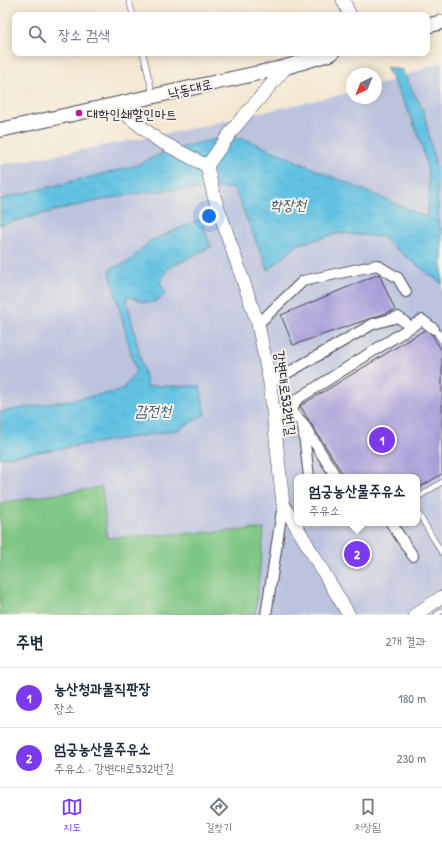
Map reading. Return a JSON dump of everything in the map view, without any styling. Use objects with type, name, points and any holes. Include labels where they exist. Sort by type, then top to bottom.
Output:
[{"type":"main road","points":[[430,25],[442,22]]},
{"type":"main road","name":"낙동대로","points":[[0,130],[286,67],[322,56]]},
{"type":"street","points":[[343,0],[349,12]]},
{"type":"street","points":[[114,105],[158,140],[207,166],[234,128],[286,67]]},
{"type":"street","name":"강변대로532번길","points":[[207,166],[214,196],[258,324],[270,383],[283,504],[294,522]]},
{"type":"street","points":[[258,324],[303,281],[377,265],[398,278],[406,292]]},
{"type":"street","points":[[270,383],[374,324],[398,317],[411,327]]},
{"type":"street","points":[[291,412],[296,400],[422,320],[438,333]]},
{"type":"street","points":[[274,415],[291,412]]},
{"type":"street","points":[[291,412],[302,422],[334,474]]},
{"type":"street","points":[[302,422],[309,474]]},
{"type":"street","points":[[266,615],[283,504]]},
{"type":"street","name":"강변대로532번길","points":[[296,526],[349,615]]},
{"type":"street","points":[[393,526],[413,556]]},
{"type":"street","points":[[414,615],[442,597]]},
{"type":"lane","points":[[129,0],[132,12]]},
{"type":"lane","points":[[144,56],[153,96]]},
{"type":"lane","points":[[438,333],[442,341]]},
{"type":"lane","points":[[420,496],[440,483],[442,490]]},
{"type":"lane","points":[[420,516],[442,553]]},
{"type":"lane","points":[[436,615],[442,611]]},
{"type":"shaded area","points":[[442,62],[442,615],[0,615],[0,165],[176,132],[346,93],[346,104],[382,104],[382,84]]},
{"type":"green space","points":[[102,487],[107,538],[264,529],[255,615],[0,615],[0,503]]},
{"type":"water","name":"학장천","points":[[386,67],[402,70],[424,112],[436,168],[439,226],[442,228],[442,284],[381,237],[340,233],[299,244],[268,270],[234,188],[146,192],[67,208],[0,225],[0,199],[135,166],[160,154],[190,145],[218,139],[245,139],[426,217],[429,197],[428,178],[420,139],[404,102]]},
{"type":"water","name":"감전천","points":[[201,219],[211,247],[167,269],[160,283],[166,293],[156,301],[146,302],[126,296],[147,386],[200,386],[205,414],[178,430],[0,458],[0,412],[121,391],[136,372],[109,269],[128,262],[150,241]]},
{"type":"building","points":[[379,274],[395,310],[293,345],[281,315]]},
{"type":"building","points":[[428,328],[442,351],[442,474],[420,487],[420,474],[343,474],[300,406]]},
{"type":"waterway","points":[[436,166],[437,184]]},
{"type":"place","name":"대학인쇄할인마트","points":[[79,113]]},
{"type":"place","name":"농산청과물직판장","points":[[382,440]]},
{"type":"place","name":"엄궁농산물주유소","points":[[357,554]]}]
